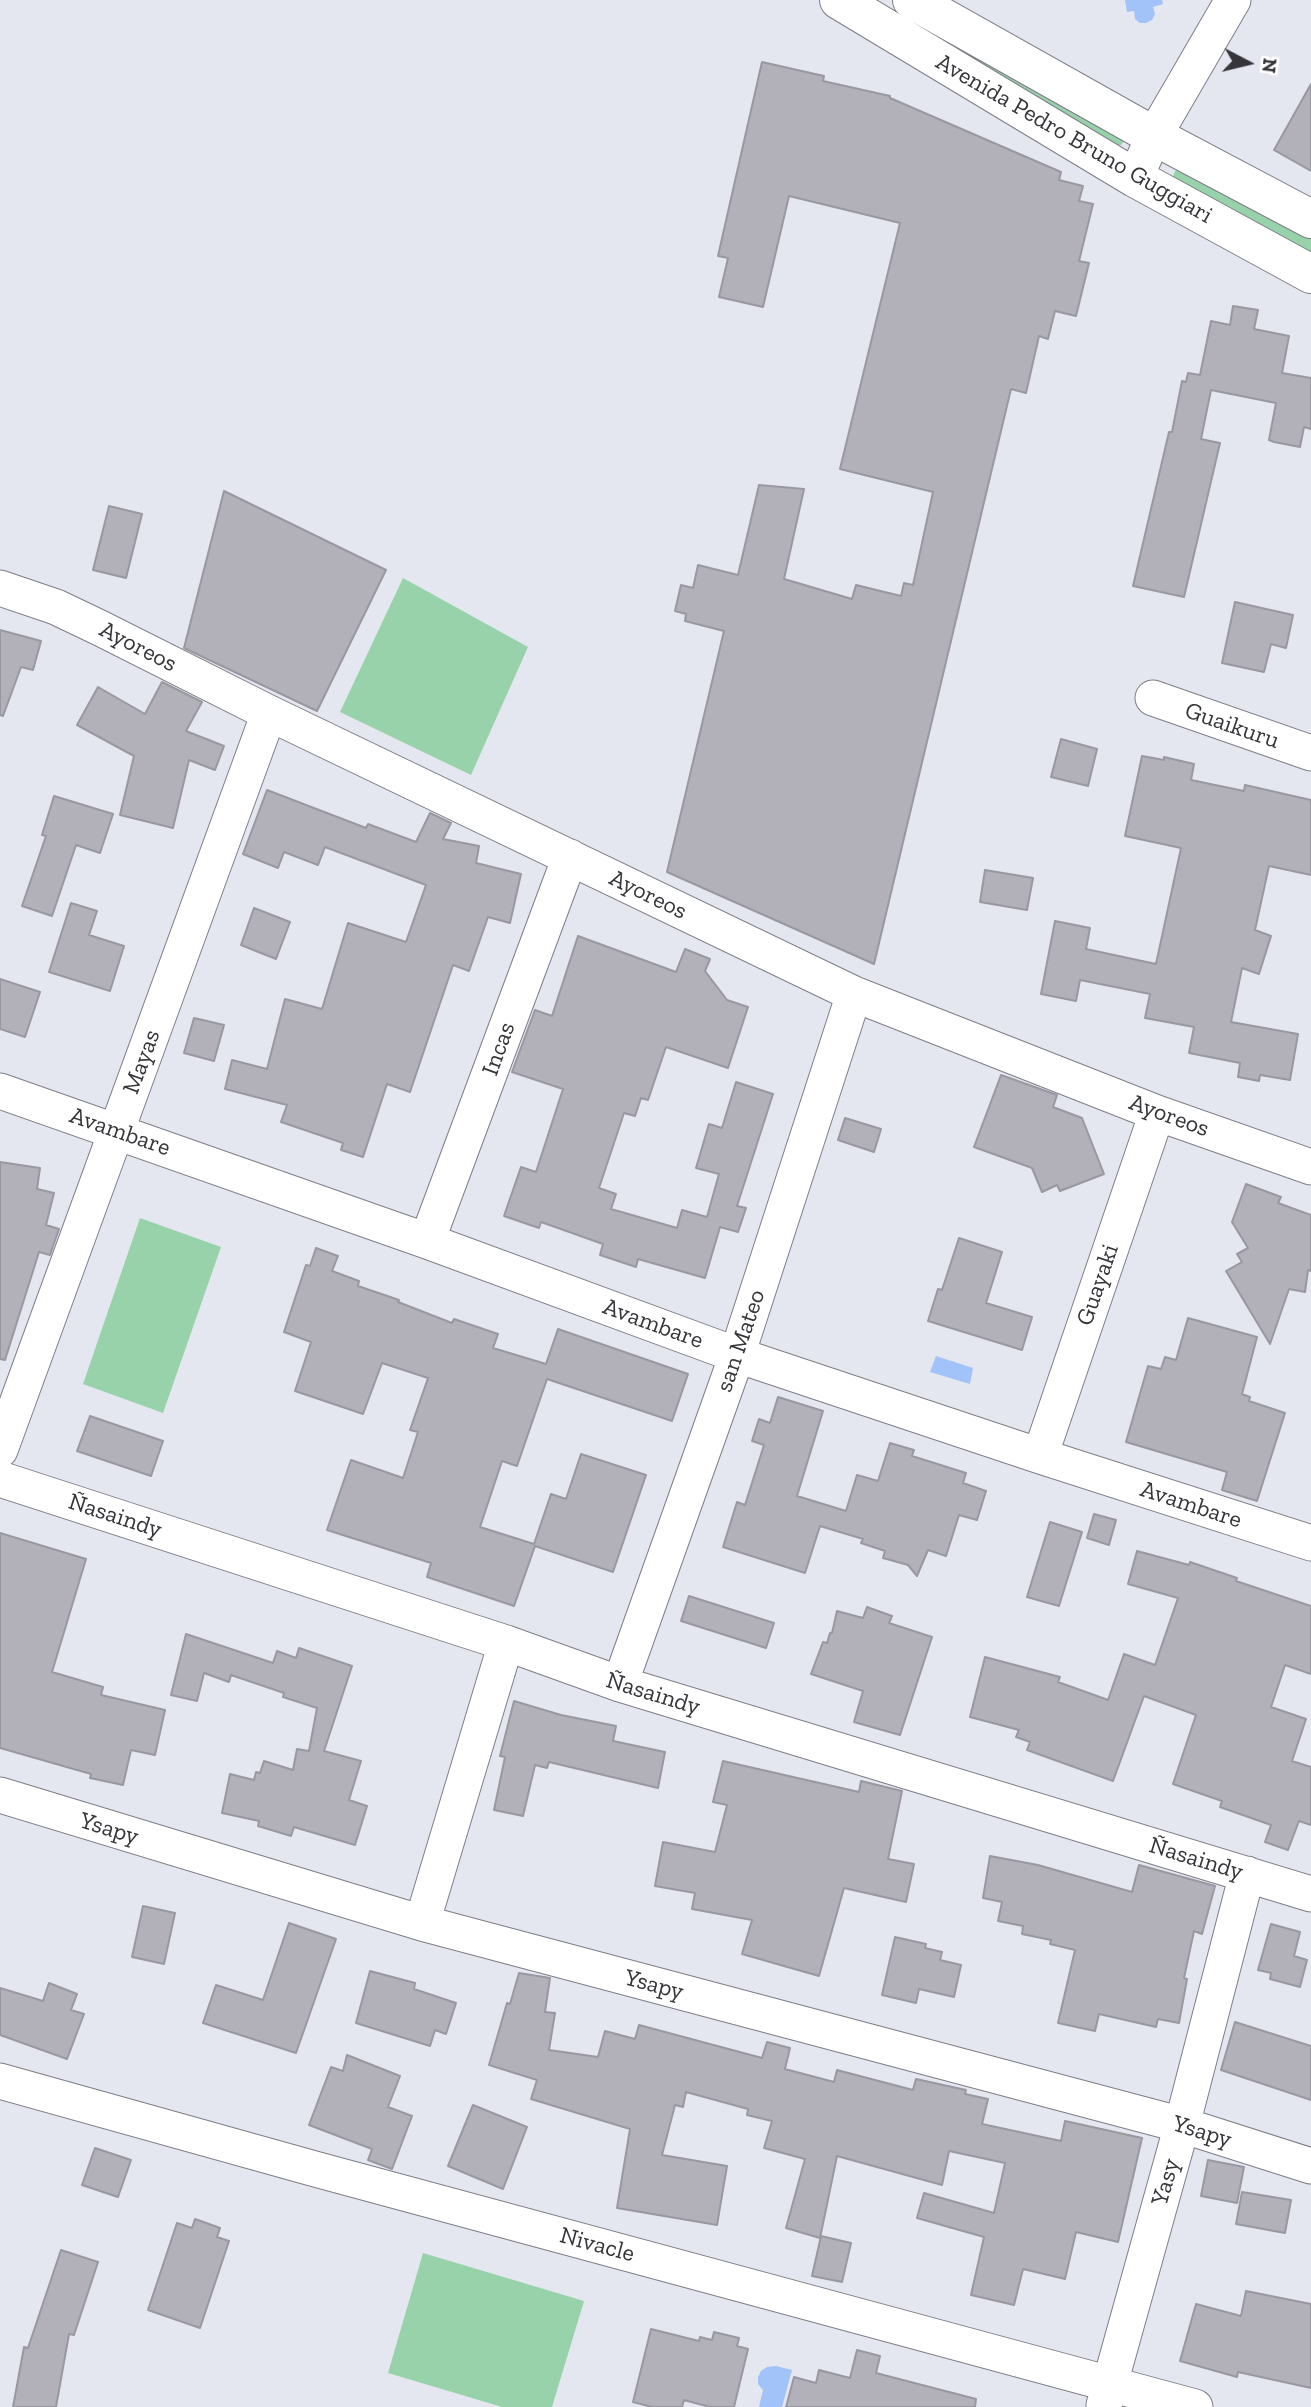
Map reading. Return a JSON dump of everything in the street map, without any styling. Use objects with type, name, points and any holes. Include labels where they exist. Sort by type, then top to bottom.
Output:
[{"type":"main road","name":"Avenida Pedro Bruno Guggiari","points":[[839,0],[1135,178],[1311,274]]},
{"type":"main road","name":"Avenida Pedro Bruno Guggiari","points":[[912,0],[1154,136],[1311,219]]},
{"type":"street","points":[[1135,178],[1154,136],[1233,0]]},
{"type":"street","name":"Ayoreos","points":[[0,588],[57,607],[269,713],[854,994],[1157,1113],[1311,1167]]},
{"type":"street","name":"Guaikuru","points":[[1153,698],[1311,753]]},
{"type":"street","name":"Mayas","points":[[0,1450],[269,713]]},
{"type":"street","name":"Incas","points":[[427,1241],[570,857]]},
{"type":"street","name":"san Mateo","points":[[620,1684],[737,1355],[854,994]]},
{"type":"street","name":"Avambare","points":[[0,1091],[427,1241],[737,1355],[1311,1543]]},
{"type":"street","name":"Guayaki","points":[[1040,1456],[1157,1113]]},
{"type":"street","name":"Ñasaindy","points":[[0,1479],[506,1643],[620,1684],[1311,1894]]},
{"type":"street","points":[[422,1923],[506,1643]]},
{"type":"street","name":"Ysapy","points":[[0,1795],[422,1923],[1182,2125],[1311,2166]]},
{"type":"street","name":"Yasy","points":[[1106,2396],[1182,2125],[1247,1874]]},
{"type":"street","name":"Nivacle","points":[[0,2081],[1106,2396],[1195,2407]]},
{"type":"green space","points":[[971,53],[1124,141],[1121,145],[1114,146],[971,57]]},
{"type":"green space","points":[[1179,166],[1311,236],[1311,255],[1173,178]]},
{"type":"green space","points":[[403,578],[528,647],[471,775],[340,712]]},
{"type":"green space","points":[[140,1218],[221,1247],[163,1413],[83,1384]]},
{"type":"green space","points":[[423,2253],[584,2301],[552,2407],[502,2407],[388,2373]]},
{"type":"water","points":[[1125,0],[1162,0],[1163,4],[1153,7],[1155,14],[1152,20],[1140,23],[1135,19],[1134,11],[1127,12]]},
{"type":"water","points":[[936,1356],[973,1368],[970,1384],[930,1372]]},
{"type":"water","points":[[767,2367],[792,2370],[782,2407],[759,2407],[763,2390],[758,2384],[758,2377]]},
{"type":"building","points":[[762,62],[824,76],[823,81],[890,96],[1061,172],[1059,180],[1083,186],[1079,201],[1093,204],[1079,261],[1089,263],[1076,316],[1055,311],[1048,339],[1039,336],[1026,393],[1011,389],[874,964],[667,872],[724,631],[685,621],[686,614],[675,611],[681,585],[693,588],[698,565],[738,575],[759,485],[804,489],[784,579],[852,599],[856,585],[901,596],[904,583],[913,585],[933,492],[840,469],[900,223],[789,196],[763,307],[719,297],[728,258],[718,256]]},
{"type":"building","points":[[1311,84],[1311,171],[1274,150]]},
{"type":"building","points":[[1233,306],[1258,310],[1254,329],[1289,336],[1282,373],[1311,378],[1311,429],[1304,427],[1300,447],[1274,442],[1269,440],[1276,403],[1211,390],[1201,439],[1220,443],[1184,597],[1133,586],[1169,432],[1172,432],[1182,381],[1186,382],[1188,373],[1200,375],[1211,321],[1230,325]]},
{"type":"building","points":[[224,491],[386,570],[317,711],[184,648]]},
{"type":"building","points":[[109,506],[142,514],[126,578],[93,570]]},
{"type":"building","points":[[1235,602],[1293,615],[1286,648],[1271,644],[1264,672],[1222,663]]},
{"type":"building","points":[[0,630],[41,641],[33,670],[21,667],[3,716],[0,715]]},
{"type":"building","points":[[162,682],[202,702],[186,731],[224,746],[215,770],[189,760],[173,828],[120,815],[134,756],[77,725],[98,687],[145,714]]},
{"type":"building","points":[[1061,739],[1097,749],[1088,786],[1051,777]]},
{"type":"building","points":[[1142,756],[1164,760],[1164,757],[1194,764],[1191,780],[1244,791],[1245,785],[1311,800],[1311,875],[1269,866],[1255,930],[1271,936],[1259,974],[1242,968],[1231,1022],[1298,1034],[1290,1080],[1260,1075],[1259,1081],[1238,1077],[1240,1063],[1189,1053],[1194,1027],[1145,1018],[1150,994],[1080,980],[1076,1001],[1041,994],[1055,921],[1090,928],[1086,949],[1156,964],[1181,848],[1125,836]]},
{"type":"building","points":[[267,790],[366,828],[368,824],[416,842],[430,813],[451,823],[443,839],[479,846],[476,863],[521,874],[510,923],[488,917],[469,971],[453,965],[410,1092],[387,1084],[363,1157],[341,1150],[343,1143],[281,1122],[287,1105],[225,1089],[232,1060],[267,1069],[285,999],[322,1009],[348,923],[406,942],[426,885],[325,847],[318,865],[284,852],[278,868],[243,854]]},
{"type":"building","points":[[54,796],[113,814],[100,853],[76,845],[52,916],[22,906],[46,836],[42,835]]},
{"type":"building","points":[[985,870],[1033,878],[1027,910],[980,902]]},
{"type":"building","points":[[71,903],[97,911],[89,935],[124,946],[110,991],[49,972]]},
{"type":"building","points":[[254,908],[290,922],[276,959],[241,945]]},
{"type":"building","points":[[578,936],[676,972],[685,949],[710,959],[705,971],[727,1000],[748,1007],[728,1068],[666,1047],[648,1100],[641,1098],[635,1116],[624,1113],[599,1188],[616,1194],[611,1209],[677,1228],[682,1210],[707,1217],[719,1174],[696,1168],[709,1124],[722,1128],[736,1082],[773,1094],[737,1206],[746,1208],[738,1232],[720,1227],[705,1278],[638,1259],[636,1267],[600,1255],[603,1244],[541,1222],[539,1228],[504,1216],[521,1167],[536,1172],[563,1089],[512,1072],[535,1010],[552,1016]]},
{"type":"building","points":[[0,979],[40,992],[25,1037],[0,1029]]},
{"type":"building","points":[[194,1018],[224,1025],[214,1061],[184,1053]]},
{"type":"building","points":[[1001,1075],[1057,1095],[1053,1107],[1082,1118],[1104,1174],[1060,1191],[1057,1185],[1042,1192],[1032,1168],[974,1147]]},
{"type":"building","points":[[845,1118],[881,1129],[874,1152],[838,1140]]},
{"type":"building","points":[[0,1162],[40,1168],[37,1189],[54,1193],[46,1225],[59,1229],[50,1255],[39,1252],[5,1360],[0,1359]]},
{"type":"building","points":[[1246,1184],[1281,1197],[1278,1203],[1311,1215],[1311,1271],[1308,1270],[1305,1292],[1289,1289],[1270,1344],[1226,1271],[1242,1262],[1237,1254],[1248,1248],[1232,1222]]},
{"type":"building","points":[[959,1238],[1002,1252],[986,1303],[1032,1317],[1022,1350],[928,1321],[938,1289],[942,1290]]},
{"type":"building","points":[[316,1248],[338,1256],[332,1271],[359,1281],[358,1286],[452,1323],[454,1319],[498,1334],[493,1348],[546,1364],[558,1329],[688,1374],[672,1421],[547,1379],[517,1466],[502,1461],[480,1527],[534,1544],[551,1494],[566,1499],[581,1454],[646,1475],[613,1572],[535,1546],[514,1606],[427,1577],[431,1563],[327,1530],[351,1460],[403,1478],[418,1432],[410,1430],[428,1378],[382,1363],[363,1414],[295,1391],[311,1342],[284,1332],[306,1265],[310,1266]]},
{"type":"building","points":[[1188,1318],[1257,1337],[1242,1394],[1250,1397],[1249,1401],[1285,1413],[1257,1501],[1222,1490],[1227,1472],[1126,1442],[1148,1366],[1161,1369],[1165,1357],[1176,1360]]},
{"type":"building","points":[[778,1397],[823,1411],[797,1496],[846,1511],[857,1475],[878,1481],[890,1443],[914,1450],[912,1456],[966,1473],[963,1483],[986,1491],[977,1520],[959,1515],[946,1556],[928,1550],[917,1576],[908,1565],[883,1558],[885,1551],[861,1543],[863,1539],[820,1526],[805,1573],[723,1547],[737,1502],[745,1505],[764,1445],[752,1441],[759,1419],[770,1423]]},
{"type":"building","points":[[90,1416],[163,1441],[151,1476],[77,1451]]},
{"type":"building","points":[[1094,1514],[1116,1520],[1109,1545],[1087,1538]]},
{"type":"building","points":[[1050,1522],[1082,1532],[1059,1606],[1027,1597]]},
{"type":"building","points":[[0,1533],[86,1559],[52,1672],[103,1687],[101,1695],[165,1710],[155,1755],[131,1750],[123,1785],[90,1778],[91,1774],[0,1748]]},
{"type":"building","points":[[1137,1551],[1189,1565],[1190,1562],[1237,1578],[1236,1581],[1311,1606],[1311,1674],[1285,1665],[1271,1707],[1306,1719],[1292,1761],[1311,1767],[1311,1825],[1299,1821],[1288,1850],[1265,1842],[1271,1825],[1220,1807],[1222,1801],[1173,1784],[1196,1715],[1144,1696],[1113,1781],[1027,1750],[1030,1742],[1016,1737],[1019,1730],[970,1717],[985,1657],[1060,1677],[1058,1682],[1108,1700],[1124,1654],[1155,1665],[1178,1598],[1128,1584]]},
{"type":"building","points":[[689,1596],[774,1623],[766,1648],[681,1621]]},
{"type":"building","points":[[867,1607],[892,1616],[889,1623],[932,1637],[900,1735],[854,1722],[863,1691],[811,1674],[823,1642],[827,1643],[832,1633],[837,1611],[863,1618]]},
{"type":"building","points":[[186,1634],[273,1663],[277,1651],[296,1658],[299,1648],[352,1666],[324,1751],[361,1761],[349,1800],[367,1806],[355,1845],[294,1827],[291,1836],[258,1826],[259,1821],[222,1813],[230,1774],[254,1780],[264,1761],[293,1770],[297,1749],[309,1751],[317,1708],[283,1697],[284,1693],[231,1675],[229,1682],[204,1673],[197,1701],[171,1695]]},
{"type":"building","points":[[514,1701],[561,1715],[616,1726],[613,1741],[665,1752],[658,1788],[549,1762],[547,1768],[535,1765],[523,1816],[494,1810],[505,1757],[500,1756]]},
{"type":"building","points":[[723,1761],[859,1792],[861,1781],[902,1791],[888,1859],[914,1864],[906,1902],[844,1888],[819,1976],[742,1954],[752,1920],[692,1909],[695,1893],[655,1886],[663,1842],[715,1852],[727,1805],[713,1802]]},
{"type":"building","points":[[990,1856],[1038,1865],[1132,1892],[1139,1865],[1215,1886],[1202,1934],[1194,1931],[1184,1978],[1187,1979],[1179,2023],[1158,2019],[1156,2027],[1099,2014],[1095,2031],[1058,2023],[1075,1950],[1050,1944],[1051,1940],[1022,1934],[1023,1926],[998,1921],[1002,1902],[983,1898]]},
{"type":"building","points":[[143,1906],[175,1913],[164,1964],[132,1957]]},
{"type":"building","points":[[289,1923],[336,1939],[296,2053],[203,2023],[216,1985],[263,2000]]},
{"type":"building","points":[[1271,1924],[1300,1932],[1294,1956],[1307,1960],[1300,1987],[1270,1979],[1271,1973],[1258,1970]]},
{"type":"building","points":[[895,1937],[926,1944],[925,1948],[942,1952],[940,1960],[961,1965],[954,1997],[919,1989],[916,2003],[882,1995]]},
{"type":"building","points":[[370,1971],[415,1983],[414,1989],[456,2003],[446,2034],[435,2030],[430,2046],[356,2023]]},
{"type":"building","points":[[519,1973],[550,1978],[545,2012],[555,2013],[549,2050],[598,2057],[605,2031],[635,2039],[639,2025],[762,2058],[767,2042],[790,2048],[785,2069],[834,2082],[837,2070],[913,2090],[916,2079],[966,2090],[965,2094],[988,2099],[982,2124],[1061,2141],[1065,2121],[1142,2138],[1118,2242],[1076,2232],[1065,2279],[1023,2269],[1014,2305],[971,2295],[984,2237],[917,2218],[924,2193],[994,2213],[1005,2163],[949,2151],[942,2185],[837,2156],[820,2238],[786,2228],[805,2159],[764,2148],[772,2121],[747,2115],[748,2109],[686,2092],[683,2107],[675,2105],[662,2155],[727,2166],[717,2225],[617,2208],[630,2129],[531,2099],[537,2080],[489,2065],[507,2003],[510,2004]]},
{"type":"building","points":[[49,1983],[77,1994],[71,2010],[84,2014],[67,2059],[0,2035],[0,1988],[43,2001]]},
{"type":"building","points":[[1235,2022],[1311,2046],[1311,2100],[1221,2070]]},
{"type":"building","points":[[347,2055],[400,2076],[388,2107],[412,2116],[392,2169],[368,2160],[372,2149],[309,2125],[331,2067],[343,2071]]},
{"type":"building","points":[[473,2105],[527,2127],[503,2189],[448,2166]]},
{"type":"building","points":[[95,2148],[131,2160],[118,2197],[82,2185]]},
{"type":"building","points":[[1208,2160],[1244,2167],[1237,2203],[1201,2196]]},
{"type":"building","points":[[1242,2192],[1291,2200],[1285,2233],[1236,2224]]},
{"type":"building","points":[[195,2219],[220,2228],[217,2237],[229,2241],[200,2328],[148,2310],[177,2223],[192,2228]]},
{"type":"building","points":[[821,2236],[851,2243],[842,2282],[812,2276]]},
{"type":"building","points":[[61,2250],[98,2262],[74,2335],[69,2334],[56,2407],[13,2407],[24,2347],[28,2348]]},
{"type":"building","points":[[1246,2291],[1311,2304],[1311,2388],[1238,2372],[1237,2377],[1180,2361],[1196,2304],[1241,2316]]},
{"type":"building","points":[[651,2329],[699,2341],[700,2337],[712,2340],[714,2332],[739,2338],[737,2346],[748,2349],[734,2407],[710,2407],[684,2400],[682,2407],[652,2407],[633,2402]]},
{"type":"building","points":[[857,2350],[880,2356],[876,2373],[976,2399],[975,2407],[786,2407],[794,2377],[816,2383],[819,2370],[850,2378]]}]
